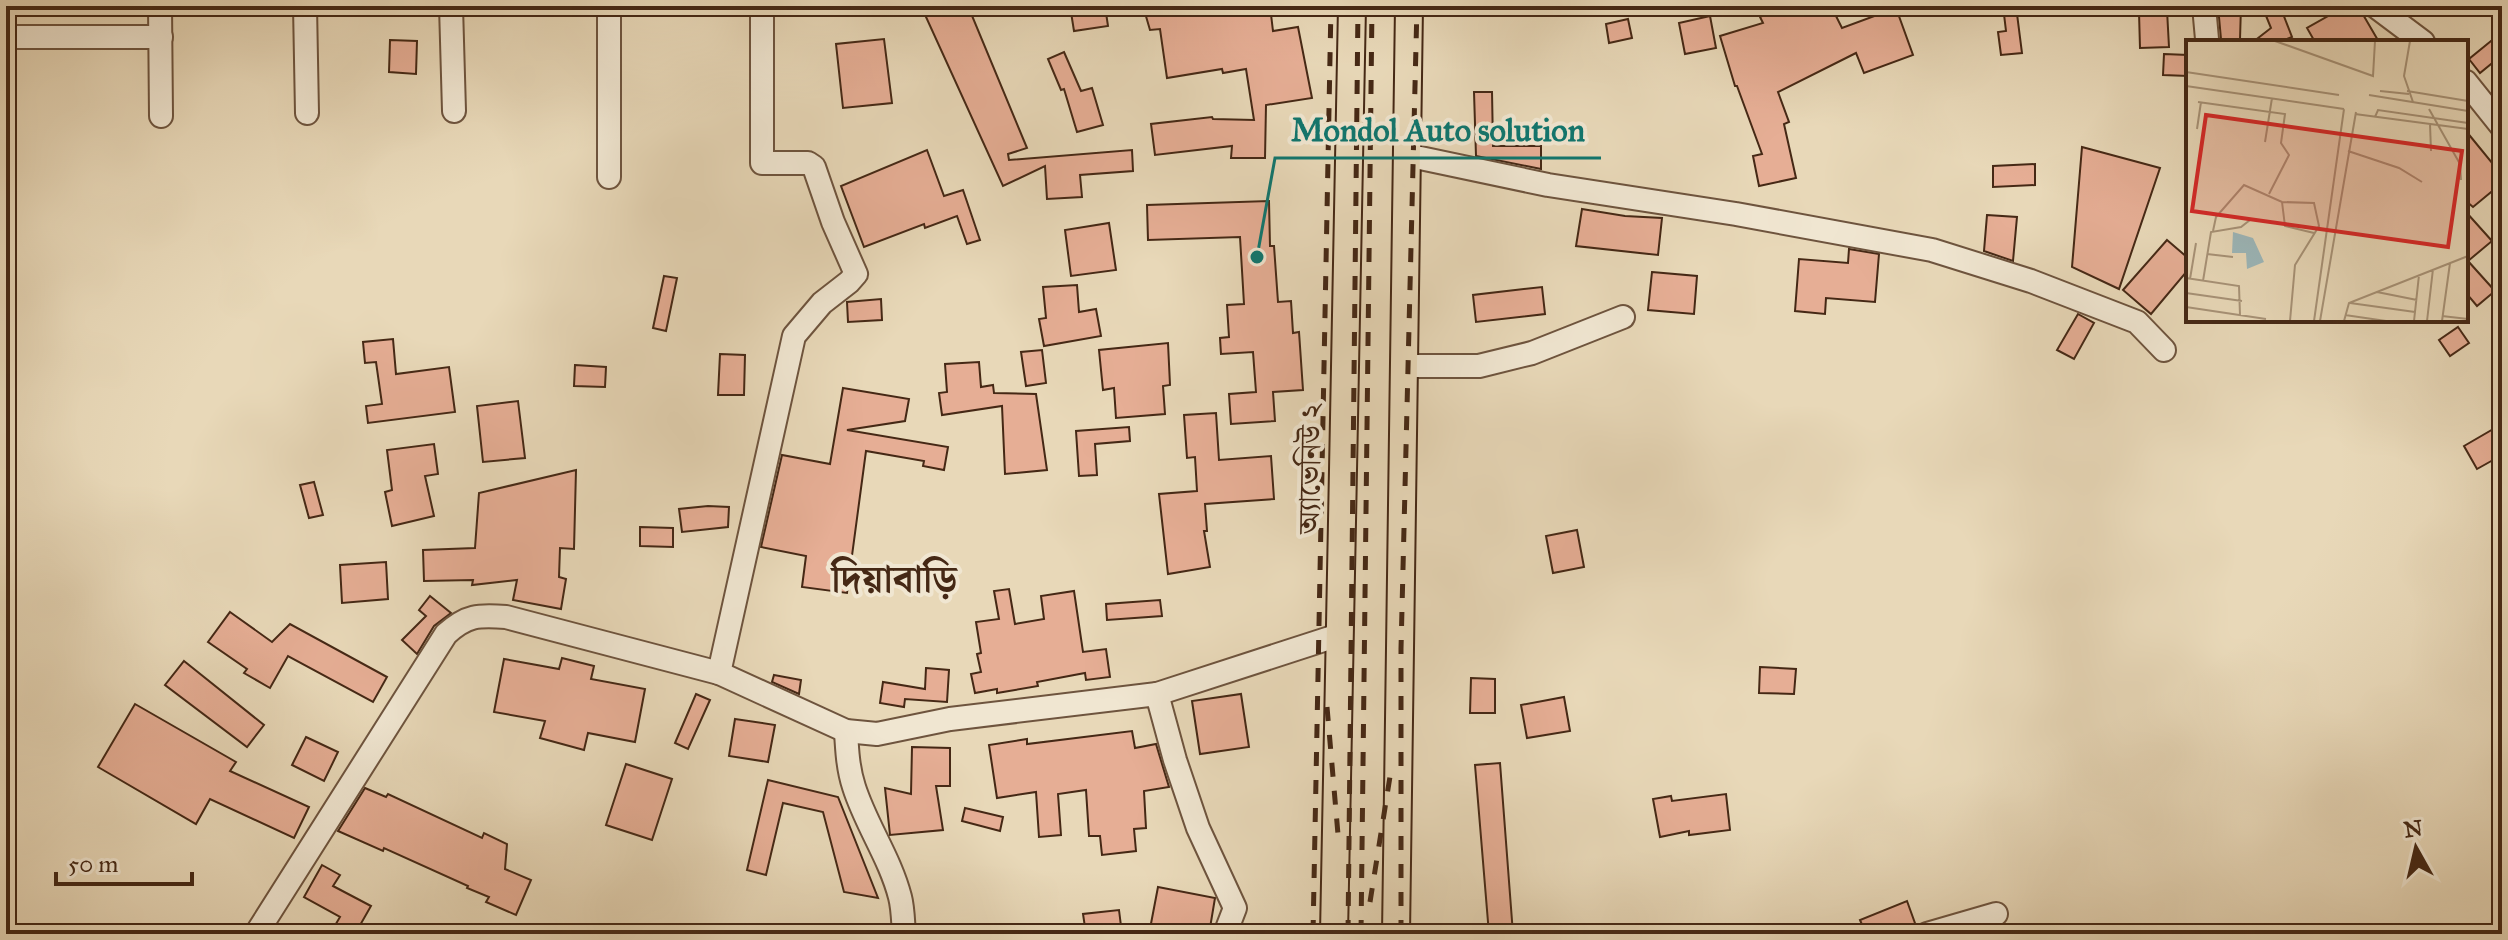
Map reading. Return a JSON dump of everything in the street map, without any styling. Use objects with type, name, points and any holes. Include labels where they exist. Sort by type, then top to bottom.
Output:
[{"type":"main road","name":"অ্যাভেনিউ ২","points":[[1334,934],[1352,6]]},
{"type":"main road","points":[[1396,934],[1409,6]]},
{"type":"street","points":[[160,6],[161,116]]},
{"type":"street","points":[[305,6],[307,113]]},
{"type":"street","points":[[451,6],[454,111]]},
{"type":"street","points":[[609,6],[609,177]]},
{"type":"street","points":[[719,673],[794,336],[822,303],[856,274],[814,167],[808,163],[762,163],[762,6]]},
{"type":"street","points":[[2204,6],[2207,39]]},
{"type":"street","points":[[2375,6],[2420,40]]},
{"type":"street","points":[[6,37],[161,37]]},
{"type":"street","points":[[2468,84],[2502,127]]},
{"type":"street","points":[[1406,155],[1548,185],[1736,214],[1932,250],[2031,281],[2137,322],[2164,350]]},
{"type":"street","points":[[1405,366],[1479,366],[1532,353],[1623,317]]},
{"type":"street","points":[[256,934],[446,634],[461,621],[479,615],[506,617],[719,673],[846,731],[877,734],[950,719],[1157,694],[1339,635]]},
{"type":"street","points":[[1157,694],[1198,828],[1235,908],[1225,934]]},
{"type":"street","points":[[846,731],[853,786],[901,899],[904,934]]},
{"type":"street","points":[[1927,934],[1996,914]]},
{"type":"building","points":[[921,6],[968,6],[1027,148],[1008,154],[1009,160],[1132,150],[1133,171],[1080,175],[1082,197],[1047,199],[1045,166],[1003,186]]},
{"type":"building","points":[[1070,6],[1105,6],[1108,26],[1074,31]]},
{"type":"building","points":[[1143,6],[1270,6],[1273,31],[1298,27],[1312,98],[1266,105],[1265,158],[1231,158],[1232,146],[1155,155],[1151,124],[1212,117],[1254,120],[1246,69],[1223,73],[1222,69],[1167,78],[1160,29],[1150,30]]},
{"type":"building","points":[[1782,6],[1831,6],[1842,28],[1896,8],[1913,55],[1864,73],[1856,53],[1778,92],[1789,122],[1784,124],[1796,178],[1759,186],[1753,156],[1762,154],[1735,86],[1720,36],[1763,23],[1760,17]]},
{"type":"building","points":[[2003,6],[2016,6],[2022,53],[2001,55],[1998,32],[2006,31]]},
{"type":"building","points":[[2218,6],[2241,6],[2240,39],[2221,39]]},
{"type":"building","points":[[2262,6],[2280,6],[2292,37],[2256,40],[2271,28]]},
{"type":"building","points":[[2346,6],[2358,6],[2378,40],[2314,40],[2307,28]]},
{"type":"building","points":[[2167,10],[2169,47],[2140,48],[2139,12]]},
{"type":"building","points":[[1710,16],[1716,48],[1685,54],[1679,23]]},
{"type":"building","points":[[1628,19],[1632,38],[1609,43],[1606,24]]},
{"type":"building","points":[[2502,32],[2502,55],[2480,73],[2469,59]]},
{"type":"building","points":[[884,39],[892,103],[843,108],[836,44]]},
{"type":"building","points":[[390,40],[417,41],[416,74],[389,72]]},
{"type":"building","points":[[1064,52],[1081,91],[1092,88],[1103,125],[1077,132],[1064,89],[1061,90],[1048,59]]},
{"type":"building","points":[[2164,54],[2186,55],[2186,76],[2163,75]]},
{"type":"building","points":[[1474,92],[1492,92],[1493,146],[1541,146],[1541,169],[1476,156]]},
{"type":"building","points":[[2468,133],[2502,175],[2502,183],[2473,207],[2468,203]]},
{"type":"building","points":[[2082,147],[2160,168],[2119,289],[2072,267]]},
{"type":"building","points":[[927,150],[944,196],[963,190],[980,240],[967,244],[957,216],[925,228],[924,224],[864,247],[841,186]]},
{"type":"building","points":[[2035,164],[2035,185],[1993,187],[1993,166]]},
{"type":"building","points":[[1269,201],[1270,246],[1274,246],[1278,302],[1291,301],[1293,333],[1299,332],[1303,390],[1273,392],[1275,421],[1231,424],[1229,394],[1256,392],[1253,352],[1221,354],[1220,338],[1229,337],[1227,305],[1244,304],[1240,237],[1148,240],[1147,205]]},
{"type":"building","points":[[1582,209],[1662,218],[1658,255],[1576,246]]},
{"type":"building","points":[[2468,214],[2492,241],[2468,261]]},
{"type":"building","points":[[1987,215],[2017,217],[2013,261],[1984,251]]},
{"type":"building","points":[[1109,223],[1116,270],[1071,276],[1065,230]]},
{"type":"building","points":[[2167,240],[2186,256],[2186,272],[2151,314],[2123,290]]},
{"type":"building","points":[[1849,249],[1879,254],[1875,302],[1826,298],[1825,314],[1795,311],[1799,259],[1848,263]]},
{"type":"building","points":[[2468,261],[2495,291],[2477,306],[2468,295]]},
{"type":"building","points":[[1652,272],[1697,276],[1694,314],[1648,310]]},
{"type":"building","points":[[664,276],[677,278],[666,331],[653,328]]},
{"type":"building","points":[[1077,285],[1079,312],[1096,309],[1101,336],[1044,346],[1039,319],[1046,318],[1043,287]]},
{"type":"building","points":[[1542,287],[1545,314],[1476,322],[1473,295]]},
{"type":"building","points":[[881,299],[882,320],[848,322],[847,302]]},
{"type":"building","points":[[2078,314],[2094,323],[2074,359],[2057,350]]},
{"type":"building","points":[[2458,327],[2469,343],[2450,356],[2439,340]]},
{"type":"building","points":[[393,339],[396,374],[449,367],[455,412],[368,423],[366,406],[382,404],[376,362],[365,363],[363,342]]},
{"type":"building","points":[[1168,343],[1170,385],[1163,386],[1165,414],[1116,418],[1114,388],[1103,390],[1099,350]]},
{"type":"building","points":[[1042,350],[1046,383],[1026,386],[1021,352]]},
{"type":"building","points":[[720,354],[745,355],[744,395],[718,395]]},
{"type":"building","points":[[979,362],[981,387],[993,385],[994,393],[1036,394],[1047,470],[1005,474],[1002,406],[942,415],[939,393],[947,392],[945,364]]},
{"type":"building","points":[[575,365],[606,367],[605,387],[574,386]]},
{"type":"building","points":[[843,388],[909,399],[905,421],[847,430],[948,447],[944,470],[923,466],[924,461],[866,451],[847,593],[802,587],[806,556],[761,547],[782,455],[830,464]]},
{"type":"building","points":[[518,401],[525,458],[483,462],[477,406]]},
{"type":"building","points":[[1216,413],[1219,460],[1271,456],[1274,499],[1205,504],[1207,531],[1204,531],[1210,567],[1168,574],[1159,494],[1197,491],[1195,457],[1187,458],[1184,415]]},
{"type":"building","points":[[2502,424],[2502,455],[2477,469],[2464,446]]},
{"type":"building","points":[[1129,427],[1130,441],[1095,444],[1097,475],[1079,476],[1076,431]]},
{"type":"building","points":[[434,444],[438,474],[425,476],[434,516],[392,526],[385,492],[392,490],[387,450]]},
{"type":"building","points":[[576,470],[574,549],[560,548],[559,577],[566,579],[561,609],[513,600],[517,580],[472,585],[473,580],[424,581],[423,550],[475,548],[479,493]]},
{"type":"building","points":[[314,482],[323,515],[309,518],[300,485]]},
{"type":"building","points":[[729,507],[728,527],[682,532],[679,509]]},
{"type":"building","points":[[640,527],[673,528],[673,547],[640,546]]},
{"type":"building","points":[[1577,530],[1584,567],[1553,573],[1546,536]]},
{"type":"building","points":[[386,562],[388,599],[342,603],[340,565]]},
{"type":"building","points":[[1009,589],[1015,624],[1044,619],[1041,596],[1074,591],[1083,652],[1106,649],[1110,677],[1086,680],[1085,673],[1037,682],[1038,686],[997,693],[997,689],[975,693],[971,674],[981,672],[976,622],[999,619],[994,591]]},
{"type":"building","points":[[430,596],[451,613],[434,626],[417,654],[402,640],[426,616],[419,610]]},
{"type":"building","points":[[1160,600],[1162,616],[1107,620],[1106,604]]},
{"type":"building","points":[[230,612],[272,642],[290,624],[387,677],[373,702],[288,656],[270,688],[244,673],[247,669],[208,642]]},
{"type":"building","points":[[562,658],[594,666],[591,679],[645,689],[635,742],[588,733],[584,750],[540,738],[545,721],[494,712],[504,659],[559,669]]},
{"type":"building","points":[[184,661],[264,725],[247,747],[165,685]]},
{"type":"building","points":[[1760,667],[1796,669],[1794,694],[1759,693]]},
{"type":"building","points":[[926,668],[949,670],[947,702],[905,699],[904,707],[880,703],[883,682],[925,689]]},
{"type":"building","points":[[774,675],[801,680],[799,694],[772,682]]},
{"type":"building","points":[[1471,678],[1495,679],[1495,713],[1470,713]]},
{"type":"building","points":[[696,694],[710,700],[688,749],[675,743]]},
{"type":"building","points":[[1241,694],[1249,747],[1200,754],[1192,701]]},
{"type":"building","points":[[1564,697],[1570,731],[1527,738],[1521,705]]},
{"type":"building","points":[[135,704],[236,762],[230,771],[309,807],[294,838],[210,799],[196,824],[98,767]]},
{"type":"building","points":[[735,719],[775,725],[768,762],[729,756]]},
{"type":"building","points":[[1132,731],[1135,748],[1156,744],[1169,787],[1144,791],[1146,828],[1134,829],[1136,851],[1102,855],[1100,836],[1089,836],[1086,790],[1058,794],[1061,835],[1039,837],[1036,792],[997,798],[989,745],[1027,739],[1027,744]]},
{"type":"building","points":[[306,737],[338,752],[324,781],[292,765]]},
{"type":"building","points":[[912,747],[950,748],[950,786],[936,786],[943,830],[890,835],[885,788],[911,794]]},
{"type":"building","points":[[1500,763],[1513,934],[1489,934],[1475,765]]},
{"type":"building","points":[[626,764],[672,779],[652,840],[606,825]]},
{"type":"building","points":[[768,780],[838,797],[878,898],[844,892],[823,812],[783,803],[766,875],[747,870]]},
{"type":"building","points":[[365,788],[386,797],[388,794],[482,838],[484,833],[507,844],[505,869],[531,880],[516,915],[486,902],[489,897],[468,886],[338,831]]},
{"type":"building","points":[[1726,794],[1730,830],[1689,835],[1689,831],[1660,837],[1653,799],[1671,796],[1672,801]]},
{"type":"building","points":[[965,808],[1003,817],[1000,831],[962,821]]},
{"type":"building","points":[[322,865],[340,875],[333,886],[371,906],[355,934],[330,934],[340,917],[304,897]]},
{"type":"building","points":[[1158,887],[1215,898],[1209,934],[1149,934]]},
{"type":"building","points":[[1907,901],[1916,926],[1896,934],[1866,934],[1860,920]]},
{"type":"building","points":[[1119,910],[1122,934],[1086,934],[1083,914]]},
{"type":"railway","points":[[1313,934],[1331,6]]},
{"type":"railway","points":[[1348,934],[1358,6]]},
{"type":"railway","points":[[1361,934],[1372,6]]},
{"type":"railway","points":[[1401,934],[1401,649],[1417,6]]},
{"type":"railway","points":[[1327,707],[1339,846]]},
{"type":"railway","points":[[1370,902],[1392,764]]},
{"type":"place","name":"Mondol Auto solution","points":[[1257,257]]},
{"type":"district","name":"দিয়াবাড়ি","points":[[894,579]]}]
